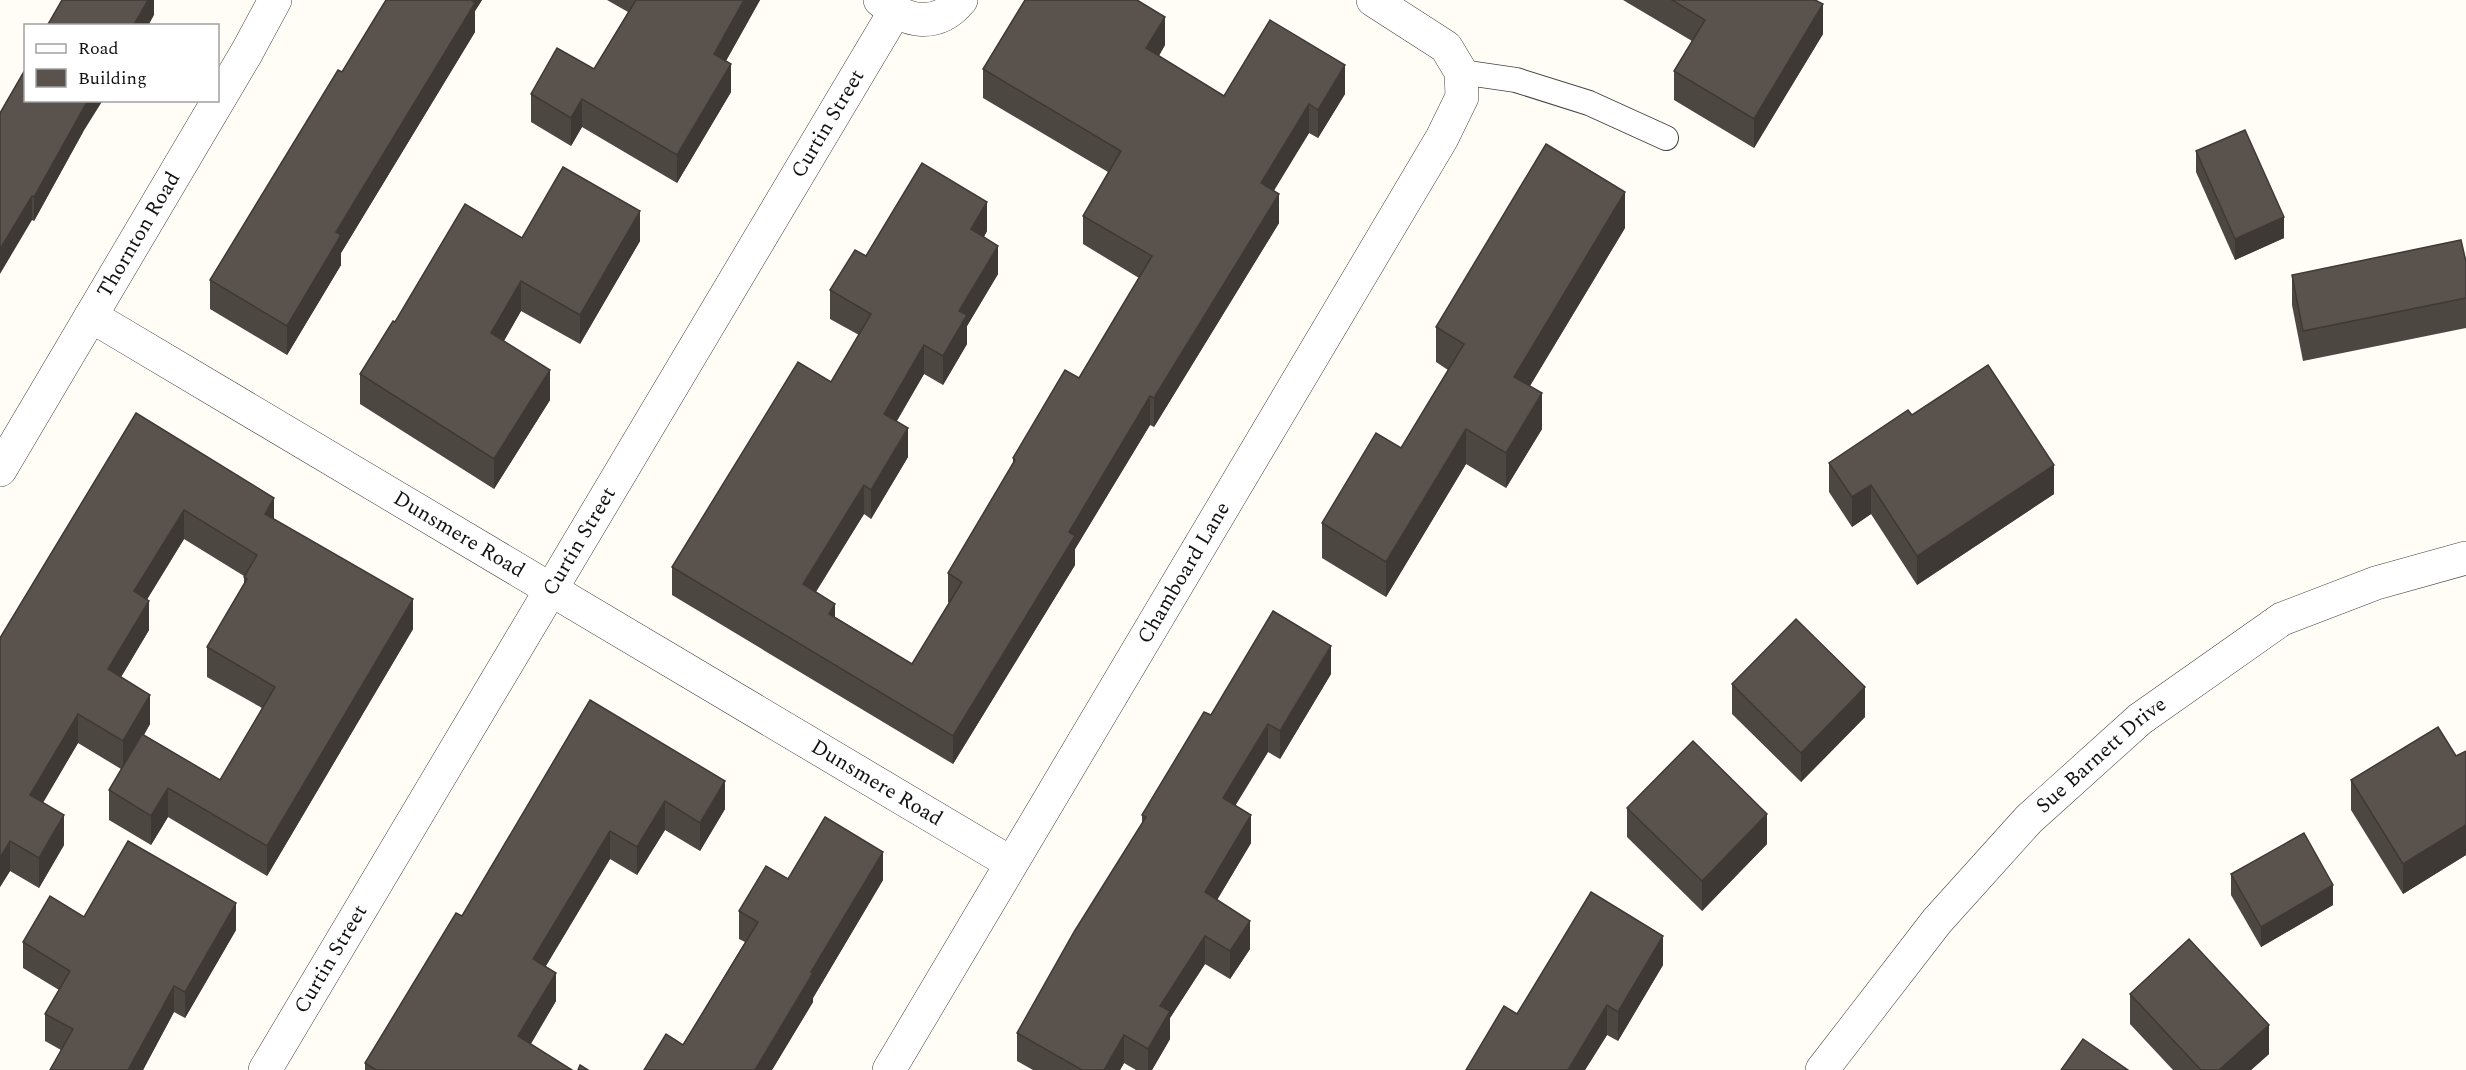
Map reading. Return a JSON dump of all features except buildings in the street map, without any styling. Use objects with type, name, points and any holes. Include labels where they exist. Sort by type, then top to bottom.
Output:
[{"type":"street","name":"Thornton Road","points":[[219,99],[275,0]]},
{"type":"street","name":"Curtin Street","points":[[265,1070],[552,590],[887,6],[914,20],[935,19],[953,9],[962,0]]},
{"type":"street","points":[[1377,1],[1446,47],[1461,72]]},
{"type":"street","name":"Chamboard Lane","points":[[888,1070],[1442,138],[1462,97],[1461,72]]},
{"type":"street","name":"Thornton Road","points":[[0,470],[217,102]]},
{"type":"street","name":"Dunsmere Road","points":[[91,316],[1011,863]]},
{"type":"street","name":"Sue Barnett Drive","points":[[1822,1070],[1937,921],[2029,819],[2140,719],[2282,619],[2376,583],[2466,558]]},
{"type":"lane","points":[[1461,72],[1516,80],[1589,103],[1666,138]]}]
